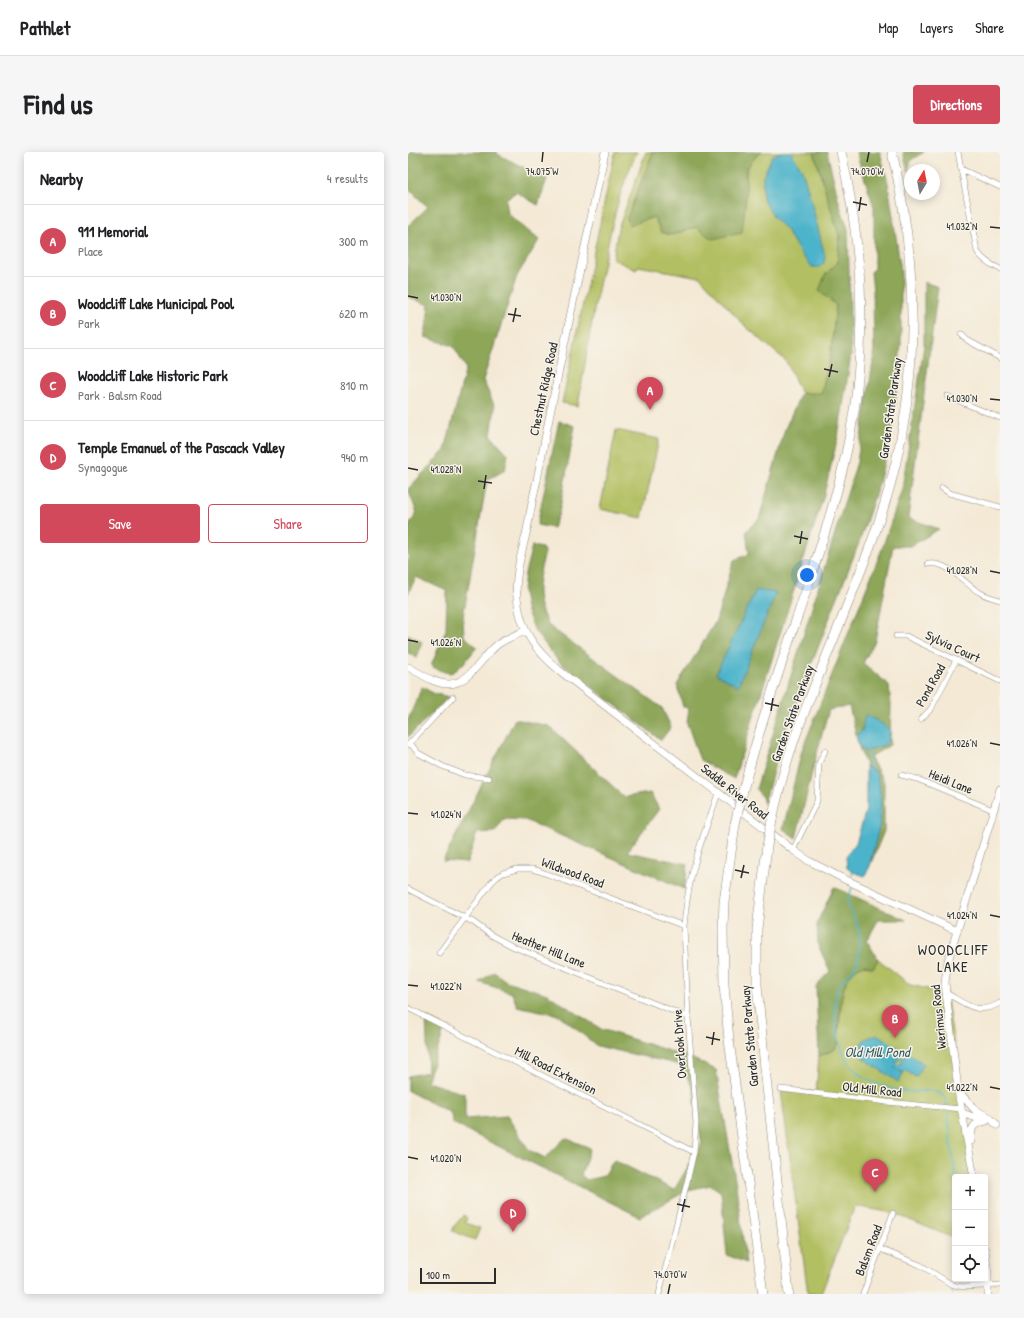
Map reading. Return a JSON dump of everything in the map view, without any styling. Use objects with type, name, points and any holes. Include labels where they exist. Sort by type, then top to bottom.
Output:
[{"type":"highway","name":"Garden State Parkway","points":[[763,1294],[729,1040],[724,985],[724,902],[734,824],[757,739],[832,509],[846,455],[854,414],[861,345],[860,262],[852,206],[841,152]]},
{"type":"highway","name":"Garden State Parkway","points":[[789,1294],[764,1068],[757,985],[757,929],[766,846],[786,765],[795,738],[876,531],[892,478],[904,423],[912,341],[912,284],[907,228],[892,152]]},
{"type":"main road","name":"Chestnut Ridge Road","points":[[525,631],[517,597],[520,559],[606,152]]},
{"type":"main road","points":[[408,667],[439,683],[457,683],[469,675],[498,644],[525,631]]},
{"type":"main road","name":"Saddle River Road","points":[[525,631],[533,645],[556,668],[793,850],[809,861],[830,872],[957,931]]},
{"type":"main road","name":"Werimus Road","points":[[974,1174],[959,1092],[946,992],[947,966],[1000,789]]},
{"type":"main road","points":[[959,1092],[975,1110],[989,1117],[999,1125]]},
{"type":"main road","points":[[962,1111],[999,1125]]},
{"type":"main road","points":[[971,1159],[972,1128],[975,1124],[986,1121]]},
{"type":"main road","points":[[988,1282],[988,1294]]},
{"type":"street","points":[[958,152],[977,251],[980,257],[1000,270]]},
{"type":"street","points":[[961,169],[1000,187]]},
{"type":"street","points":[[961,334],[967,340],[1000,358]]},
{"type":"street","points":[[947,396],[1000,418]]},
{"type":"street","points":[[942,488],[949,493],[1000,507]]},
{"type":"street","points":[[928,564],[933,563],[957,574],[980,592],[1000,600]]},
{"type":"street","name":"Sylvia Court","points":[[896,636],[906,636],[1000,681]]},
{"type":"street","name":"Pond Road","points":[[921,719],[931,709],[956,660]]},
{"type":"street","points":[[453,698],[409,744],[418,753],[442,766],[465,775],[489,778]]},
{"type":"street","points":[[793,850],[816,801],[818,763],[825,751]]},
{"type":"street","name":"Heidi Lane","points":[[901,775],[917,779],[993,810]]},
{"type":"street","name":"Overlook Drive","points":[[659,1294],[694,1152],[696,1123],[688,1017],[684,926],[694,865],[718,793]]},
{"type":"street","name":"Wildwood Road","points":[[439,953],[497,877],[510,870],[524,868],[539,871],[684,926]]},
{"type":"street","name":"Heather Hill Lane","points":[[408,889],[473,922],[503,942],[688,1017]]},
{"type":"street","points":[[946,992],[975,1009],[987,1009],[1000,1004]]},
{"type":"street","name":"Mill Road Extension","points":[[408,1008],[694,1152]]},
{"type":"street","name":"Old Mill Road","points":[[781,1090],[944,1107],[962,1111]]},
{"type":"street","name":"Balsm Road","points":[[863,1294],[893,1213]]},
{"type":"street","points":[[880,1249],[920,1265],[951,1284],[965,1287],[1000,1285]]},
{"type":"green space","points":[[408,152],[497,152],[497,154],[547,179],[538,205],[516,192],[506,199],[508,214],[539,240],[517,276],[483,380],[495,407],[491,436],[508,454],[505,470],[487,480],[463,617],[464,636],[477,647],[460,667],[449,673],[431,666],[446,630],[447,591],[416,577],[408,594],[408,527],[417,513],[408,489],[445,450],[466,368],[453,346],[425,337],[429,305],[408,297],[408,225],[428,207],[408,187]]},
{"type":"green space","points":[[615,152],[637,152],[621,192],[610,234],[593,316],[578,406],[562,403]]},
{"type":"green space","points":[[646,152],[653,152],[627,218],[630,225],[654,217],[672,235],[696,227],[746,197],[746,177],[749,166],[751,161],[762,152],[814,152],[839,235],[838,262],[825,275],[836,305],[830,359],[821,394],[801,393],[786,361],[744,325],[700,277],[638,266],[636,270],[613,259],[618,229]]},
{"type":"green space","points":[[653,152],[762,152],[756,156],[746,169],[746,197],[742,233],[712,239],[696,227],[671,235],[661,232],[654,217],[629,225],[627,218]]},
{"type":"green space","points":[[814,152],[827,152],[840,206],[848,229],[851,355],[838,437],[823,498],[734,779],[700,760],[687,723],[689,708],[683,707],[677,685],[716,621],[734,560],[749,554],[746,531],[759,519],[785,429],[801,393],[821,393],[830,359],[836,305],[819,291],[825,275],[838,262],[839,236]]},
{"type":"green space","points":[[856,152],[880,152],[888,183],[901,271],[901,345],[893,424],[879,483],[860,540],[781,742],[764,804],[762,797],[756,789],[857,462],[874,356],[873,291],[871,272],[874,269],[874,207]]},
{"type":"green space","points":[[903,152],[924,152],[911,160],[910,164],[906,164]]},
{"type":"green space","points":[[924,282],[938,287],[908,518],[939,529],[911,546],[893,546],[875,641],[863,663],[889,685],[891,704],[890,745],[870,757],[884,782],[884,831],[869,868],[880,820],[879,784],[875,771],[866,766],[859,747],[849,706],[829,710],[796,838],[783,829],[802,750],[882,549],[902,489],[924,346]]},
{"type":"green space","points":[[559,421],[575,426],[559,513],[553,528],[537,525]]},
{"type":"green space","points":[[616,430],[659,439],[642,518],[600,509]]},
{"type":"green space","points":[[532,546],[542,548],[545,553],[538,590],[540,608],[549,626],[662,708],[671,727],[661,740],[559,662],[535,631],[526,609],[523,591],[525,573]]},
{"type":"green space","points":[[408,634],[422,642],[417,658],[408,653]]},
{"type":"green space","points":[[422,687],[433,693],[449,697],[408,737],[408,720]]},
{"type":"green space","points":[[515,719],[549,726],[624,797],[650,793],[659,809],[627,852],[688,864],[684,889],[525,820],[504,819],[495,832],[477,833],[467,863],[443,861]]},
{"type":"green space","points":[[834,887],[906,920],[878,920],[867,941],[878,959],[873,968],[865,965],[856,969],[850,975],[843,993],[839,1015],[838,1045],[834,1050],[819,1056],[816,986],[830,971],[818,945],[817,923]]},
{"type":"green space","points":[[878,959],[910,985],[946,993],[974,1174],[952,1174],[951,1237],[893,1213],[855,1206],[821,1294],[808,1294],[781,1091],[816,1092],[819,1056],[834,1050],[838,1045],[842,992],[844,984],[855,969],[865,965],[873,968]]},
{"type":"green space","points":[[494,972],[506,981],[547,994],[601,1029],[691,1058],[716,1070],[736,1185],[746,1263],[727,1255],[721,1192],[711,1185],[688,1190],[640,1217],[452,1123],[451,1113],[408,1091],[408,1076],[428,1072],[426,1017],[445,1027],[427,1082],[465,1094],[465,1119],[507,1116],[529,1150],[545,1158],[565,1138],[590,1148],[581,1175],[587,1180],[604,1176],[614,1160],[674,1190],[702,1144],[693,1089],[681,1065],[597,1046],[559,1015],[517,1006],[512,993],[479,982]]},
{"type":"green space","points":[[464,1215],[467,1218],[465,1223],[480,1228],[475,1240],[452,1231]]},
{"type":"water","points":[[782,152],[791,152],[802,170],[825,256],[824,263],[820,267],[812,267],[801,254],[786,230],[774,218],[763,199],[763,177],[772,156]]},
{"type":"water","points":[[756,590],[776,593],[738,686],[716,674]]},
{"type":"water","points":[[865,716],[879,722],[890,731],[887,743],[883,746],[864,751],[860,748],[856,736],[862,731]]},
{"type":"water","points":[[866,766],[875,771],[879,784],[881,800],[880,824],[869,868],[865,876],[853,872],[847,868],[846,856],[856,843],[866,810]]},
{"type":"water","name":"Old Mill Pond","points":[[878,1035],[905,1052],[901,1059],[898,1061],[896,1060],[895,1062],[900,1065],[907,1053],[924,1064],[916,1077],[906,1071],[904,1073],[894,1067],[903,1074],[898,1082],[863,1058],[861,1048],[863,1042],[868,1038]]},
{"type":"waterway","points":[[867,750],[871,769]]},
{"type":"waterway","points":[[852,875],[854,871]]},
{"type":"waterway","points":[[852,888],[847,901],[859,931],[860,950],[855,968],[839,986],[835,1002],[837,1032],[845,1057],[850,1065],[865,1078],[883,1086],[903,1091],[937,1092],[944,1097],[947,1105]]},
{"type":"waterway","points":[[948,1109],[956,1174]]},
{"type":"place","name":"911 Memorial","points":[[650,410]]},
{"type":"place","name":"Woodcliff Lake Municipal Pool","points":[[895,1038]]},
{"type":"place","name":"Woodcliff Lake Historic Park","points":[[875,1192]]},
{"type":"place","name":"Temple Emanuel of the Pascack Valley","points":[[513,1232]]},
{"type":"district","name":"WOODCLIFF LAKE","points":[[953,958]]}]
